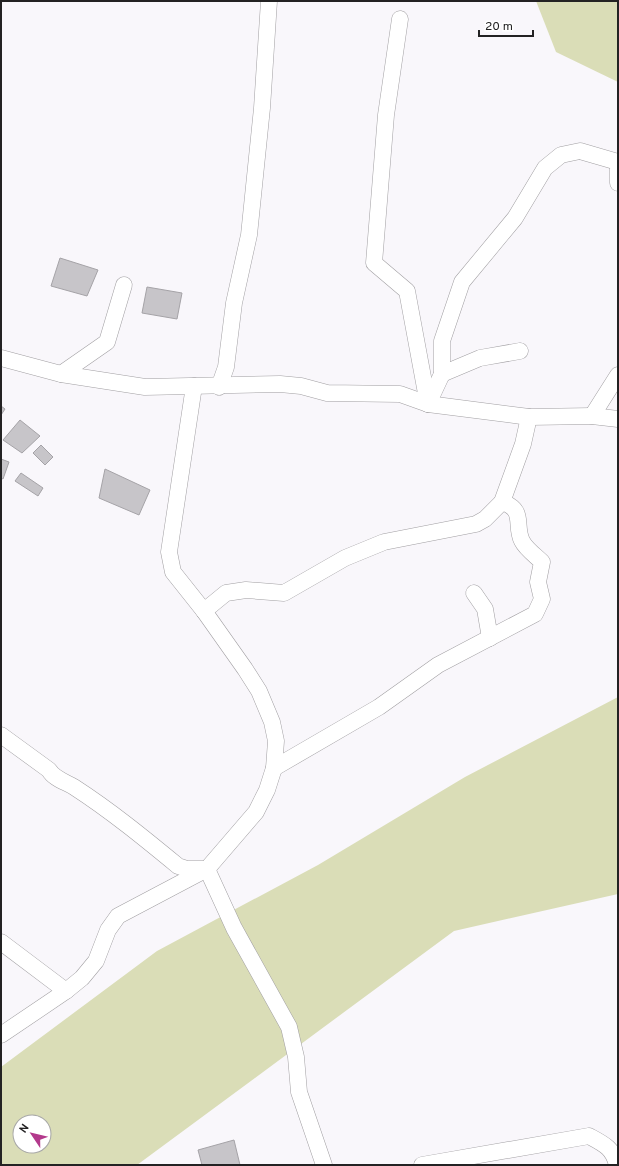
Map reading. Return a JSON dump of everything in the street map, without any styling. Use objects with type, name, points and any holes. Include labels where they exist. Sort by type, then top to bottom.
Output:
[{"type":"street","points":[[219,387],[226,367],[234,303],[249,235],[262,108],[269,1]]},
{"type":"street","points":[[400,19],[386,115],[374,263],[407,291],[428,404]]},
{"type":"street","points":[[428,404],[442,374],[442,341],[462,282],[515,218],[545,168],[561,155],[580,151],[618,162],[618,183]]},
{"type":"street","points":[[61,374],[107,342],[124,285]]},
{"type":"street","points":[[442,374],[480,358],[520,351]]},
{"type":"street","points":[[1,358],[61,374],[145,387],[219,387],[280,384],[301,386],[327,393],[400,394],[428,404],[529,417],[592,416],[618,419]]},
{"type":"street","points":[[592,416],[618,375]]},
{"type":"street","points":[[1,1035],[66,991],[82,978],[96,961],[108,930],[118,916],[207,869],[256,812],[267,790],[274,768],[276,741],[272,722],[259,691],[204,611],[173,572],[169,552],[194,386]]},
{"type":"street","points":[[204,611],[226,593],[246,590],[284,593],[345,558],[384,542],[476,524],[485,519],[502,502],[523,444],[529,417]]},
{"type":"street","points":[[274,768],[379,707],[438,665],[535,614],[542,599],[538,582],[542,562],[522,541],[517,512],[511,505],[502,502]]},
{"type":"street","points":[[474,593],[485,609],[490,638]]},
{"type":"street","points":[[1,735],[49,770],[51,775],[72,786],[124,821],[178,866],[187,870],[207,869]]},
{"type":"street","points":[[207,869],[234,928],[289,1027],[296,1056],[299,1092],[324,1165]]},
{"type":"street","points":[[1,942],[66,991]]},
{"type":"street","points":[[422,1165],[589,1136],[602,1143],[614,1154],[617,1165]]},
{"type":"green space","points":[[536,1],[618,1],[618,82],[556,52]]},
{"type":"green space","points":[[618,697],[618,894],[454,931],[137,1165],[1,1165],[1,1067],[157,951],[318,865],[465,777]]},
{"type":"building","points":[[60,258],[98,270],[87,296],[51,286]]},
{"type":"building","points":[[147,287],[182,293],[177,319],[142,313]]},
{"type":"building","points":[[1,406],[5,409],[1,415]]},
{"type":"building","points":[[20,420],[40,436],[22,453],[3,440]]},
{"type":"building","points":[[41,445],[53,457],[45,465],[33,453]]},
{"type":"building","points":[[1,459],[9,462],[3,479],[1,478]]},
{"type":"building","points":[[105,469],[150,490],[139,515],[99,498]]},
{"type":"building","points":[[21,473],[43,488],[38,496],[15,481]]},
{"type":"building","points":[[234,1140],[240,1165],[202,1165],[198,1150]]}]
